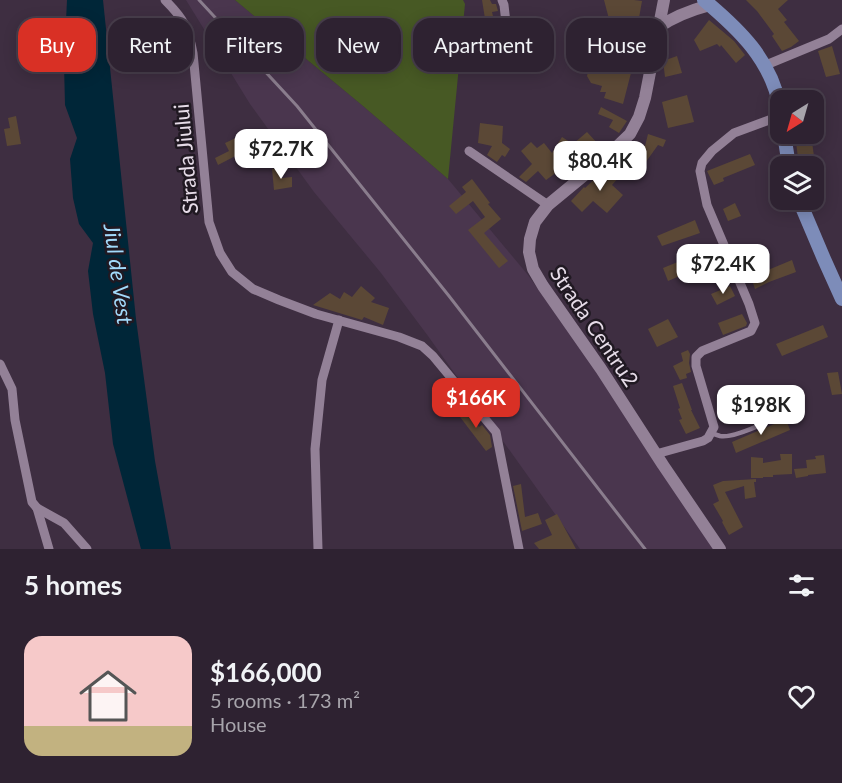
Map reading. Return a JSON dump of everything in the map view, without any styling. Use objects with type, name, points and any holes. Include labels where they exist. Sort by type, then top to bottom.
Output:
[{"type":"main road","points":[[707,2],[740,32],[766,65],[776,90]]},
{"type":"main road","points":[[803,210],[842,299]]},
{"type":"street","name":"Strada Jiului","points":[[165,0],[181,16],[189,32],[209,222],[220,253],[232,272],[253,289],[279,300],[422,346],[433,356],[496,432],[519,549]]},
{"type":"street","points":[[502,0],[505,18]]},
{"type":"street","name":"Strada Centru2","points":[[661,18],[664,0]]},
{"type":"street","points":[[667,22],[707,2]]},
{"type":"street","points":[[766,65],[829,39],[842,29]]},
{"type":"street","name":"Strada Centru2","points":[[650,72],[639,117],[630,134],[548,205],[535,222],[529,252],[533,269],[720,549]]},
{"type":"street","points":[[656,454],[708,438],[714,426],[696,366],[696,357],[702,351],[751,331],[755,323],[707,205],[700,171],[702,163],[712,151],[734,133],[770,120]]},
{"type":"street","points":[[469,151],[548,205]]},
{"type":"street","points":[[318,549],[315,449],[318,415],[322,380],[339,320]]},
{"type":"street","points":[[0,364],[12,389],[15,420],[32,502],[37,508],[64,523],[87,549]]},
{"type":"street","points":[[37,508],[49,549]]},
{"type":"lane","points":[[711,432],[721,436],[730,435],[787,412]]},
{"type":"shaded area","points":[[186,0],[235,0],[257,18],[205,18],[205,31]]},
{"type":"shaded area","points":[[304,57],[316,67],[316,72],[322,72],[448,179],[528,275],[723,549],[580,549],[428,336],[381,273],[314,192],[250,104],[230,72],[304,72]]},
{"type":"green space","points":[[235,0],[463,0],[465,4],[464,18],[413,18],[413,72],[458,72],[448,179],[322,72],[401,72],[401,18],[316,18],[316,67],[304,57],[304,18],[257,18]]},
{"type":"water","name":"Jiul de Vest","points":[[67,0],[103,0],[108,72],[110,72],[136,319],[155,461],[171,549],[141,549],[113,444],[105,373],[93,314],[88,271],[93,243],[79,224],[73,198],[70,159],[77,138],[65,105],[64,72],[96,72],[96,18],[66,18]]},
{"type":"building","points":[[482,0],[490,0],[492,4],[496,4],[498,11],[492,12],[493,18],[485,18]]},
{"type":"building","points":[[604,0],[642,1],[639,18],[609,18]]},
{"type":"building","points":[[746,0],[788,0],[778,9],[787,20],[784,22],[799,41],[782,51],[772,36],[774,34]]},
{"type":"building","points":[[709,20],[734,41],[745,55],[736,63],[721,45],[720,47],[717,44],[700,51],[694,40]]},
{"type":"building","points":[[832,46],[840,74],[826,77],[818,51]]},
{"type":"building","points":[[677,56],[682,73],[665,77],[667,60]]},
{"type":"building","points":[[588,72],[631,72],[623,104],[604,98],[606,92],[600,92],[602,86],[591,83],[587,76]]},
{"type":"building","points":[[687,95],[694,122],[668,128],[662,102]]},
{"type":"building","points":[[601,107],[627,121],[619,133],[609,127],[613,120],[598,114]]},
{"type":"building","points":[[16,116],[21,144],[7,146],[4,129],[10,128],[8,118]]},
{"type":"building","points":[[480,123],[503,126],[502,143],[510,149],[505,157],[502,155],[497,162],[487,155],[492,146],[478,143]]},
{"type":"building","points":[[587,132],[599,145],[567,171],[564,167],[546,180],[538,171],[526,182],[519,177],[532,164],[521,151],[531,142],[537,148],[544,143],[552,153],[562,137],[573,144]]},
{"type":"building","points":[[648,134],[666,140],[663,147],[658,145],[643,166],[630,157],[636,145],[645,146]]},
{"type":"building","points":[[240,136],[247,150],[218,165],[215,158],[229,151],[225,143]]},
{"type":"building","points":[[796,144],[812,144],[814,156],[798,156]]},
{"type":"building","points":[[750,154],[755,165],[723,178],[724,181],[714,185],[707,171]]},
{"type":"building","points":[[608,166],[619,177],[612,185],[623,195],[607,213],[593,201],[582,212],[571,201]]},
{"type":"building","points":[[280,168],[282,178],[292,177],[292,187],[274,190],[272,169]]},
{"type":"building","points":[[472,179],[501,219],[484,233],[508,261],[499,268],[468,230],[485,217],[473,201],[456,214],[449,206],[466,192],[462,187]]},
{"type":"building","points":[[735,203],[741,216],[728,221],[723,209]]},
{"type":"building","points":[[695,220],[700,233],[662,246],[657,236]]},
{"type":"building","points":[[717,246],[722,258],[668,281],[663,268]]},
{"type":"building","points":[[792,260],[796,272],[755,289],[751,277]]},
{"type":"building","points":[[361,286],[375,298],[371,302],[389,308],[383,325],[364,317],[362,320],[313,305],[330,293],[340,299],[344,292],[352,297]]},
{"type":"building","points":[[730,286],[735,296],[717,305],[711,294]]},
{"type":"building","points":[[742,314],[747,323],[746,326],[723,335],[718,323]]},
{"type":"building","points":[[668,319],[678,337],[657,347],[648,329]]},
{"type":"building","points":[[823,325],[828,337],[782,356],[776,344]]},
{"type":"building","points":[[688,350],[691,372],[686,374],[687,378],[680,380],[673,366],[683,361],[681,353]]},
{"type":"building","points":[[838,372],[842,394],[832,395],[827,373]]},
{"type":"building","points":[[682,383],[700,428],[686,434],[679,420],[682,419],[673,386]]},
{"type":"building","points":[[466,406],[472,414],[469,416],[479,427],[482,425],[490,435],[492,447],[486,451],[457,413]]},
{"type":"building","points":[[786,419],[790,430],[736,453],[732,442]]},
{"type":"building","points":[[780,454],[792,454],[792,474],[751,478],[751,457],[763,458],[763,463],[781,460]]},
{"type":"building","points":[[824,455],[826,473],[796,478],[794,469],[807,468],[806,460]]},
{"type":"building","points":[[756,479],[754,482],[756,497],[745,499],[744,486],[725,492],[743,527],[729,535],[713,504],[719,501],[713,485],[723,481]]},
{"type":"building","points":[[521,484],[525,517],[538,513],[542,524],[522,531],[513,486]]},
{"type":"building","points":[[557,514],[576,549],[539,549],[534,543],[552,535],[545,520]]},
{"type":"railway","points":[[199,0],[297,106],[449,296],[645,549]]}]
